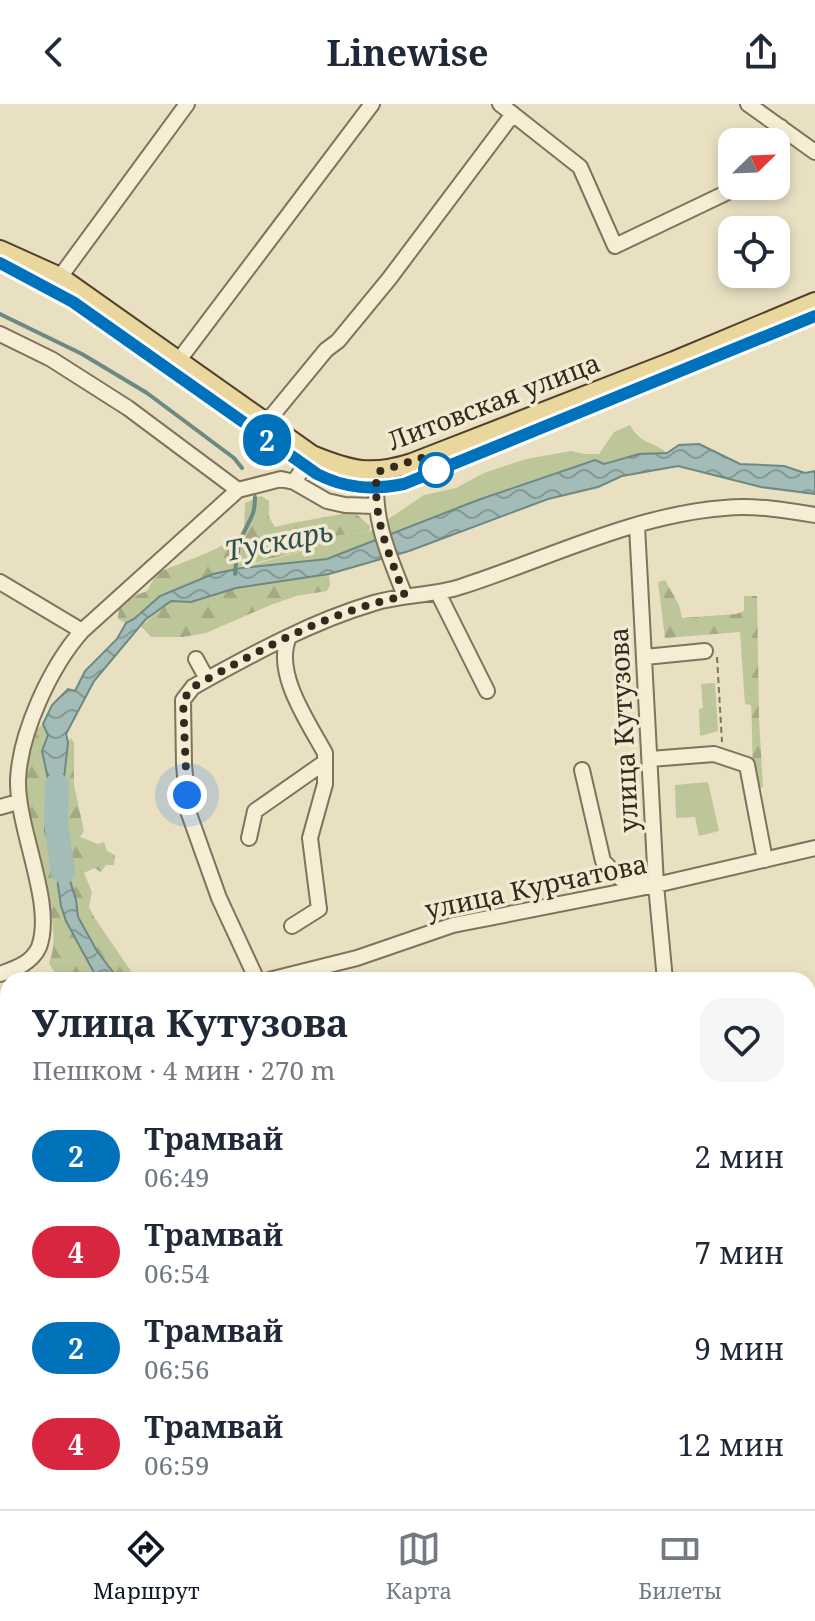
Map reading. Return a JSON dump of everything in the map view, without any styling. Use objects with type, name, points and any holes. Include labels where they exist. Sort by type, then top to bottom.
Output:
[{"type":"main road","name":"Литовская улица","points":[[0,250],[60,277],[312,455],[334,464],[377,472],[412,463],[674,361],[815,302]]},
{"type":"street","points":[[60,277],[187,104]]},
{"type":"street","points":[[179,360],[372,104]]},
{"type":"street","points":[[500,104],[580,167],[615,246],[718,197]]},
{"type":"street","points":[[748,104],[815,152]]},
{"type":"street","points":[[266,423],[389,279],[513,114]]},
{"type":"street","points":[[0,334],[51,359],[128,408],[238,490]]},
{"type":"street","points":[[294,482],[312,455]]},
{"type":"street","points":[[377,472],[376,513],[405,596]]},
{"type":"street","points":[[5,972],[30,961],[39,947],[43,925],[42,905],[18,802],[20,760],[23,745],[51,678],[68,646],[238,490],[281,479],[294,482],[327,501],[376,513]]},
{"type":"street","points":[[254,972],[219,898],[188,811],[183,700],[193,687],[286,638],[365,606],[405,596],[438,593],[637,526],[688,512],[727,507],[784,509],[815,515]]},
{"type":"street","name":"улица Кутузова","points":[[637,526],[656,885],[664,972]]},
{"type":"street","points":[[0,582],[82,631]]},
{"type":"street","points":[[438,593],[487,691]]},
{"type":"street","points":[[286,638],[284,656],[292,691],[325,753],[325,784],[310,838],[319,909],[292,926]]},
{"type":"street","points":[[645,657],[711,651]]},
{"type":"street","points":[[196,659],[207,679]]},
{"type":"street","points":[[650,759],[714,754],[747,765],[765,860]]},
{"type":"street","points":[[249,838],[255,811],[325,762]]},
{"type":"street","points":[[582,770],[603,861],[621,879],[656,885]]},
{"type":"street","points":[[0,807],[18,802]]},
{"type":"street","name":"улица Курчатова","points":[[290,972],[357,958],[453,925],[656,885],[815,848]]},
{"type":"path","points":[[711,651],[723,758]]},
{"type":"green space","points":[[630,425],[643,440],[667,453],[639,454],[610,461],[423,523],[327,559],[241,568],[320,546],[335,536],[369,532],[424,495],[456,488],[484,473],[526,459],[571,451],[599,454],[614,432]]},
{"type":"green space","points":[[261,496],[269,501],[269,517],[275,527],[353,511],[370,526],[369,532],[335,536],[320,546],[213,574],[160,596],[126,623],[118,619],[119,608],[129,598],[147,591],[157,573],[213,550],[244,531],[245,503]]},
{"type":"green space","points":[[329,574],[327,591],[296,596],[206,633],[151,637],[141,626],[171,601],[191,602],[236,588]]},
{"type":"green space","points":[[665,580],[679,605],[682,618],[736,614],[744,611],[744,596],[757,596],[763,787],[755,789],[751,705],[745,704],[740,632],[665,638],[658,582]]},
{"type":"green space","points":[[715,683],[718,731],[700,736],[699,709],[703,708],[701,684]]},
{"type":"green space","points":[[43,724],[48,735],[42,751],[50,788],[45,831],[66,921],[94,972],[54,972],[49,963],[53,947],[51,908],[30,823],[25,787],[32,733]]},
{"type":"green space","points":[[71,738],[74,743],[74,785],[84,831],[80,837],[98,844],[104,842],[107,851],[115,855],[114,865],[106,865],[101,872],[94,868],[84,873],[92,892],[89,907],[132,972],[113,972],[78,917],[76,900],[58,842],[56,817],[62,797]]},
{"type":"green space","points":[[708,782],[719,831],[699,836],[695,817],[676,818],[675,785]]},
{"type":"water","points":[[699,444],[740,464],[784,466],[805,473],[815,471],[815,494],[761,487],[678,466],[622,476],[598,487],[548,499],[409,551],[329,574],[236,588],[191,602],[171,601],[145,620],[94,681],[66,734],[68,742],[62,797],[56,817],[58,842],[76,900],[78,917],[113,972],[94,972],[66,921],[45,831],[50,788],[42,751],[48,735],[43,724],[52,705],[68,689],[75,691],[85,671],[117,639],[126,623],[160,596],[213,574],[327,559],[478,500],[595,460],[604,464],[639,454],[667,453],[679,445]]},
{"type":"waterway","points":[[0,314],[82,354],[147,393],[234,458],[242,468]]},
{"type":"waterway","points":[[235,574],[239,545],[253,514],[255,497]]},
{"type":"waterway","name":"Тускарь","points":[[57,785],[56,823],[63,872]]},
{"type":"tram line","points":[[0,263],[73,302],[317,474],[338,483],[360,487],[404,484],[815,316]]},
{"type":"tram line","name":"2","points":[[0,263],[73,302],[317,474],[333,483],[361,488],[404,484],[815,316]]},
{"type":"route","points":[[187,795],[183,700],[193,687],[289,637],[377,602],[405,596],[377,520],[377,472],[428,456],[436,470]]}]
